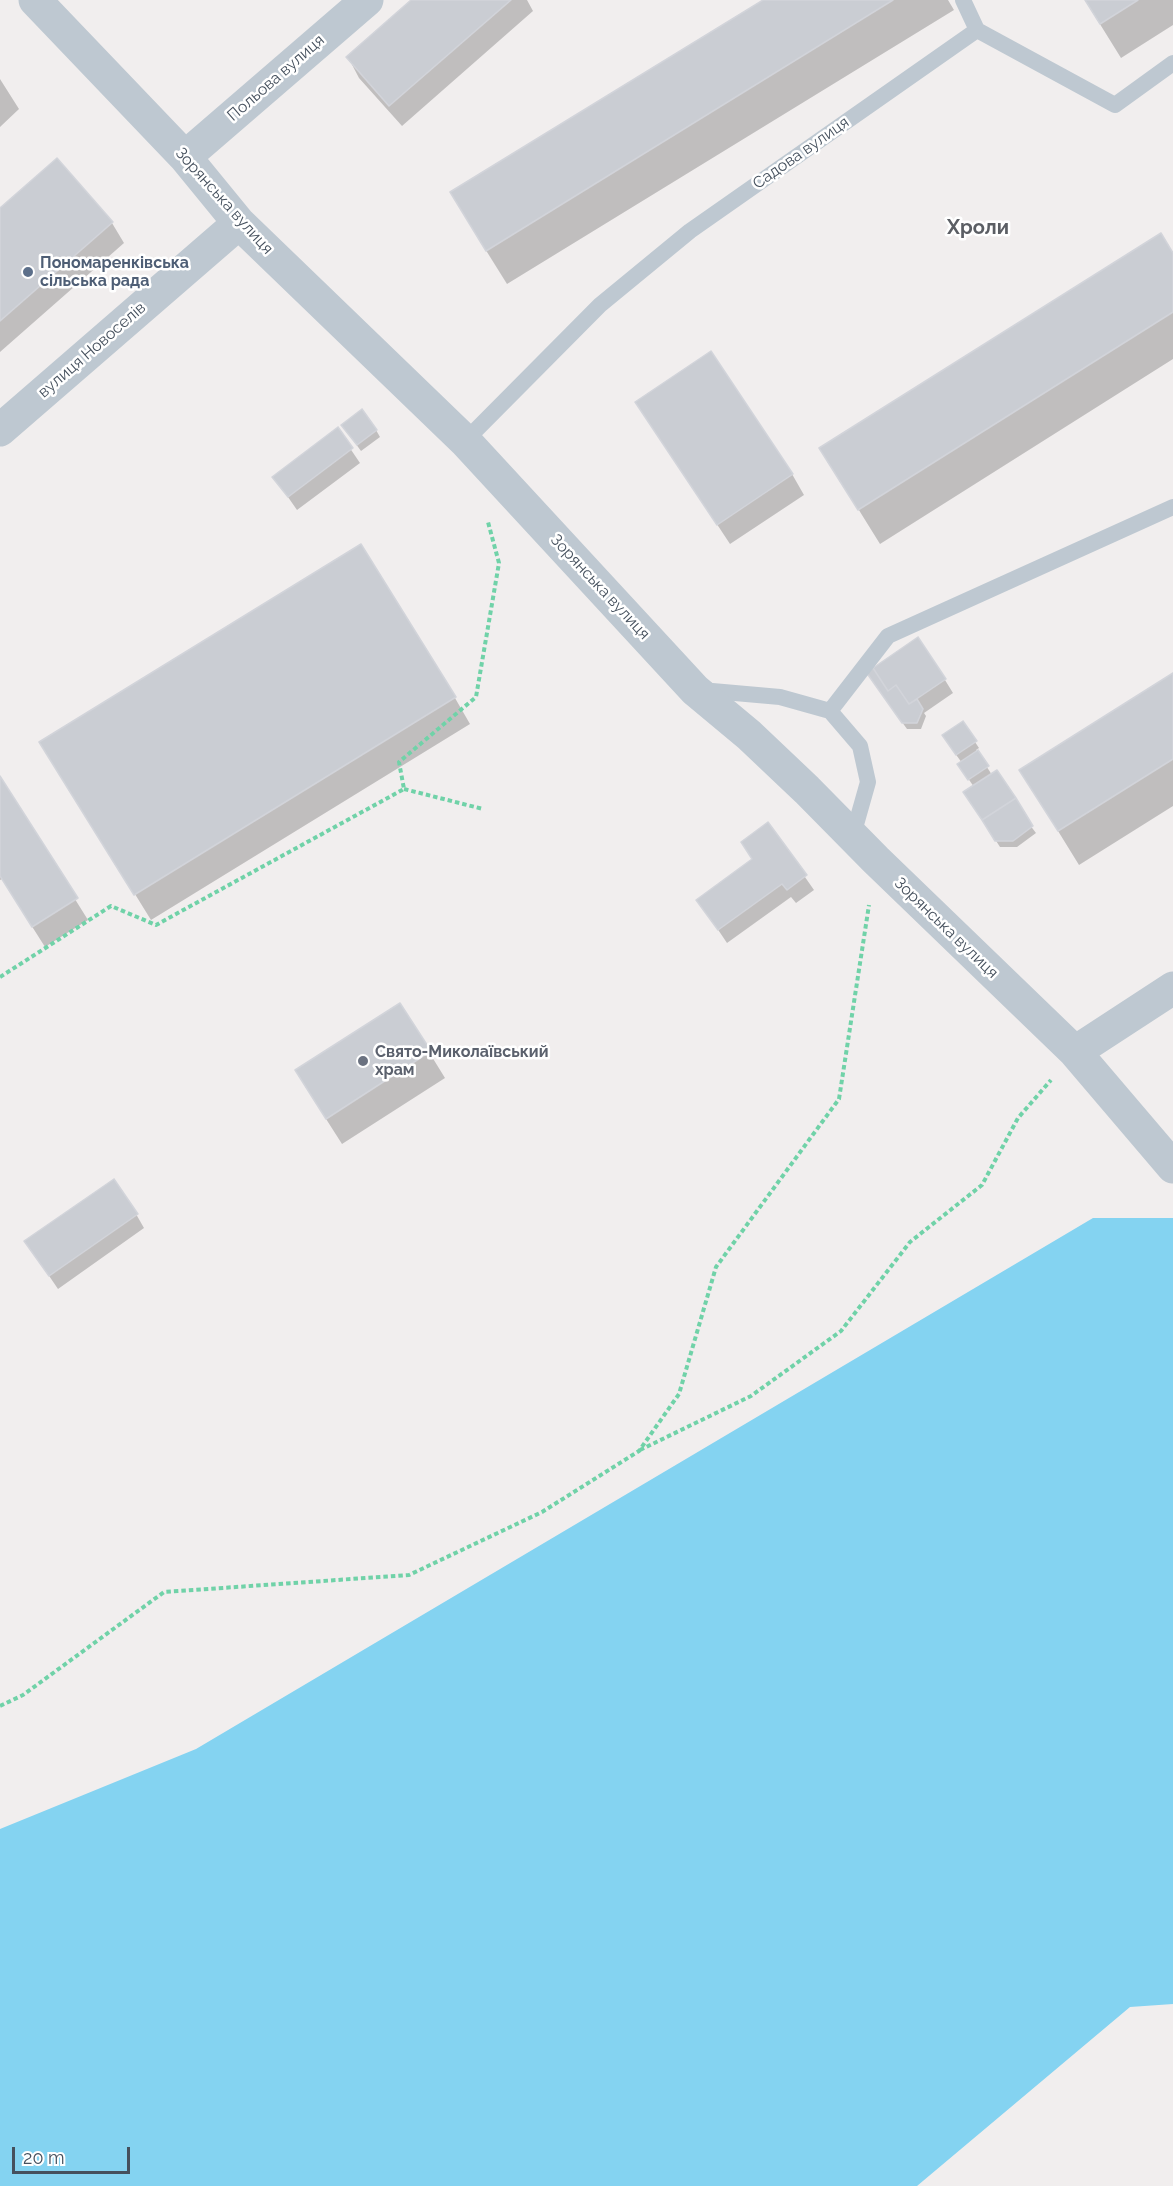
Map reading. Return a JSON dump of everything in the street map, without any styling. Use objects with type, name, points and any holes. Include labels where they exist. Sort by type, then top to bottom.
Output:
[{"type":"street","name":"Зорянська вулиця","points":[[35,0],[185,157],[239,223],[465,441],[695,690],[749,735],[1075,1052],[1173,1167]]},
{"type":"street","name":"Польова вулиця","points":[[185,157],[367,0]]},
{"type":"street","name":"вулиця Новоселів","points":[[0,430],[239,223]]},
{"type":"street","points":[[1075,1052],[1173,988]]},
{"type":"lane","points":[[963,0],[977,30],[1115,105],[1173,63]]},
{"type":"lane","name":"Садова вулиця","points":[[465,441],[600,305],[690,231],[977,30]]},
{"type":"lane","points":[[830,711],[888,636],[1173,507]]},
{"type":"lane","points":[[695,690],[780,697],[830,711],[860,746],[868,783],[853,835]]},
{"type":"path","points":[[404,789],[399,762],[476,697],[499,563],[487,518]]},
{"type":"path","points":[[0,977],[111,906],[156,925],[404,789],[483,809]]},
{"type":"path","points":[[639,1451],[679,1394],[716,1267],[839,1100],[876,860]]},
{"type":"path","points":[[0,1706],[23,1695],[164,1592],[410,1575],[542,1512],[639,1451],[751,1396],[842,1331],[910,1242],[982,1185],[1018,1118],[1075,1052]]},
{"type":"water","points":[[1093,1218],[1173,1218],[1173,2004],[1130,2007],[917,2186],[0,2186],[0,1829],[196,1749]]},
{"type":"building","points":[[411,0],[511,0],[389,106],[346,57]]},
{"type":"building","points":[[763,0],[893,0],[486,251],[450,192]]},
{"type":"building","points":[[1085,0],[1138,0],[1100,24]]},
{"type":"building","name":"Пономаренківська сільська рада","points":[[57,158],[113,222],[0,321],[0,208]]},
{"type":"building","points":[[1161,233],[1173,253],[1173,312],[858,510],[819,448]]},
{"type":"building","points":[[711,351],[793,474],[717,525],[635,402]]},
{"type":"building","points":[[362,409],[377,430],[357,445],[341,425]]},
{"type":"building","points":[[338,427],[353,448],[288,497],[272,477]]},
{"type":"building","points":[[361,544],[456,697],[134,895],[39,742]]},
{"type":"building","points":[[918,637],[946,679],[909,704],[896,685],[888,691],[873,668]]},
{"type":"building","points":[[873,668],[888,691],[896,685],[909,704],[917,699],[923,709],[917,723],[902,723],[866,672]]},
{"type":"building","points":[[1173,673],[1173,759],[1058,831],[1019,770]]},
{"type":"building","points":[[963,721],[977,741],[956,755],[942,735]]},
{"type":"building","points":[[978,750],[989,766],[968,780],[957,764]]},
{"type":"building","points":[[997,770],[1016,798],[982,820],[963,792]]},
{"type":"building","points":[[0,776],[78,898],[32,927],[0,876]]},
{"type":"building","points":[[1016,798],[1033,826],[1013,841],[995,841],[982,820]]},
{"type":"building","points":[[768,822],[807,875],[787,890],[782,884],[718,930],[696,900],[752,859],[741,842]]},
{"type":"building","name":"Свято-Миколаївський храм","points":[[400,1003],[431,1051],[326,1119],[295,1070]]},
{"type":"building","points":[[114,1179],[138,1214],[49,1276],[24,1241]]},
{"type":"place","name":"Пономаренківська сільська рада","points":[[28,272]]},
{"type":"place","name":"Свято-Миколаївський храм","points":[[363,1061]]},
{"type":"district","name":"Хроли","points":[[978,228]]}]
